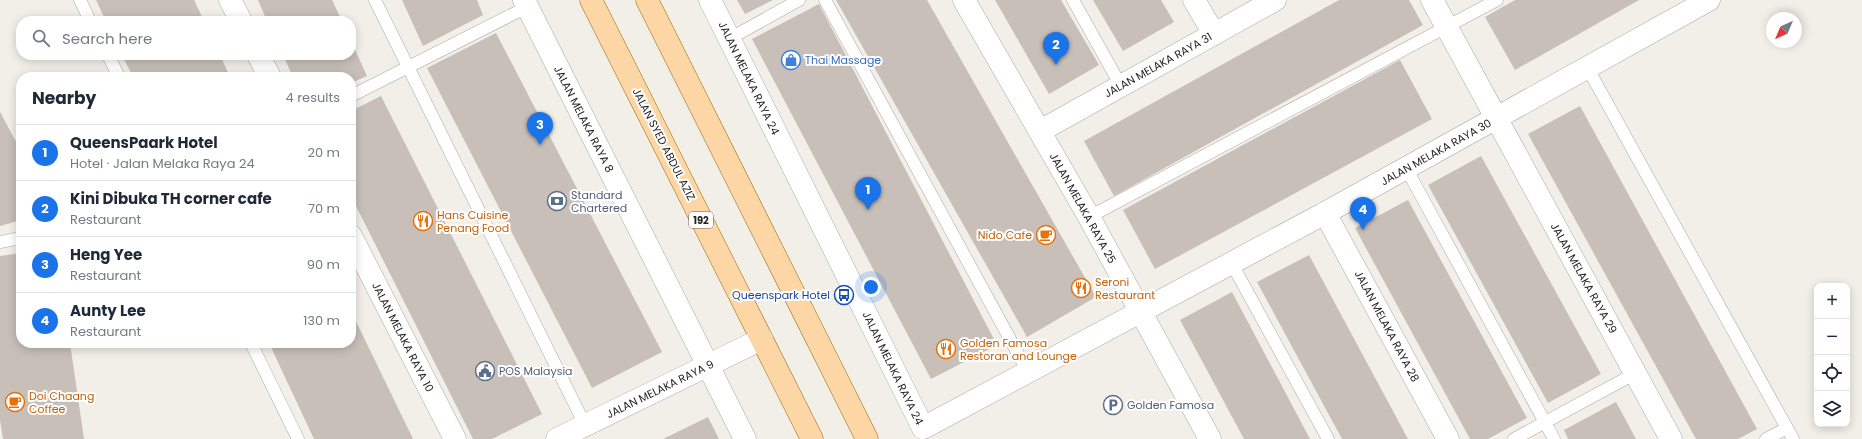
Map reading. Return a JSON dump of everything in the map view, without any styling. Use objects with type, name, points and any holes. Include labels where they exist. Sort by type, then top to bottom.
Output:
[{"type":"main road","name":"JALAN SYED ABDUL AZIZ","points":[[591,0],[812,439]]},
{"type":"main road","points":[[648,0],[867,439]]},
{"type":"street","points":[[230,0],[238,16]]},
{"type":"street","name":"JALAN MELAKA RAYA 24","points":[[710,0],[923,428],[1141,312]]},
{"type":"street","name":"JALAN MELAKA RAYA 25","points":[[964,0],[1089,218],[1210,439]]},
{"type":"street","points":[[1194,0],[1214,34]]},
{"type":"street","name":"JALAN MELAKA RAYA 31","points":[[1040,131],[1276,0]]},
{"type":"street","name":"JALAN MELAKA RAYA 29","points":[[1432,0],[1671,439]]},
{"type":"street","name":"JALAN MELAKA RAYA 30","points":[[1141,312],[1325,213],[1709,0]]},
{"type":"street","name":"JALAN MELAKA RAYA 8","points":[[525,4],[710,366],[745,439]]},
{"type":"street","points":[[261,60],[267,72]]},
{"type":"street","name":"JALAN MELAKA RAYA 28","points":[[1325,213],[1448,439]]},
{"type":"street","name":"JALAN MELAKA RAYA 10","points":[[356,246],[455,439]]},
{"type":"street","name":"JALAN MELAKA RAYA 9","points":[[557,439],[710,366],[762,339]]},
{"type":"lane","points":[[80,0],[88,16]]},
{"type":"lane","points":[[375,0],[585,426]]},
{"type":"lane","points":[[729,39],[799,0]]},
{"type":"lane","points":[[825,0],[1028,372]]},
{"type":"lane","points":[[1073,0],[1121,86]]},
{"type":"lane","points":[[1089,218],[1498,0]]},
{"type":"lane","points":[[356,93],[525,4]]},
{"type":"lane","points":[[110,60],[116,72]]},
{"type":"lane","points":[[1587,67],[1793,439]]},
{"type":"lane","points":[[1406,168],[1554,439]]},
{"type":"lane","points":[[0,242],[16,239]]},
{"type":"lane","points":[[1232,264],[1328,439]]},
{"type":"lane","points":[[253,348],[298,439]]},
{"type":"lane","points":[[1514,439],[1636,373]]},
{"type":"lane","points":[[1766,439],[1787,428]]},
{"type":"building","points":[[96,0],[194,0],[202,16],[104,16]]},
{"type":"building","points":[[258,0],[332,0],[340,16],[265,16]]},
{"type":"building","points":[[402,0],[477,0],[483,15],[423,46]]},
{"type":"building","points":[[737,0],[773,0],[745,14]]},
{"type":"building","points":[[836,0],[927,0],[1096,297],[1027,337]]},
{"type":"building","points":[[995,0],[1061,0],[1099,65],[1049,94]]},
{"type":"building","points":[[1093,0],[1161,0],[1174,22],[1123,51]]},
{"type":"building","points":[[1339,0],[1409,0],[1423,25],[1114,196],[1084,141]]},
{"type":"building","points":[[1515,0],[1639,0],[1515,70],[1485,17]]},
{"type":"building","points":[[819,4],[997,345],[931,379],[752,39]]},
{"type":"building","points":[[496,33],[662,352],[592,388],[427,68]]},
{"type":"building","points":[[356,52],[367,76],[356,81],[356,72],[291,72],[285,60],[356,60]]},
{"type":"building","points":[[124,60],[222,60],[228,72],[130,72]]},
{"type":"building","points":[[1400,60],[1432,119],[1155,269],[1123,210]]},
{"type":"building","points":[[381,96],[542,414],[492,439],[473,439],[356,206],[356,108]]},
{"type":"building","points":[[1580,106],[1757,429],[1738,439],[1696,439],[1528,134]]},
{"type":"building","points":[[0,112],[16,142],[16,221],[0,226]]},
{"type":"building","points":[[1481,156],[1601,374],[1548,403],[1428,185]]},
{"type":"building","points":[[1408,200],[1527,418],[1488,439],[1470,439],[1355,228]]},
{"type":"building","points":[[16,254],[16,348],[71,348],[84,439],[3,439],[0,420],[0,256]]},
{"type":"building","points":[[1309,255],[1408,439],[1342,439],[1257,282]]},
{"type":"building","points":[[1232,292],[1310,439],[1244,439],[1180,320]]},
{"type":"building","points":[[356,321],[413,439],[314,439],[271,348],[356,348]]},
{"type":"building","points":[[1616,402],[1636,439],[1568,439],[1564,430]]},
{"type":"building","points":[[708,417],[719,439],[663,439]]},
{"type":"place","name":"Thai Massage","points":[[791,60]]},
{"type":"place","name":"Kini Dibuka TH corner cafe","points":[[1056,65]]},
{"type":"place","name":"Heng Yee","points":[[540,145]]},
{"type":"place","name":"Standard Chartered","points":[[557,201]]},
{"type":"place","name":"QueensPaark Hotel","points":[[868,210]]},
{"type":"place","name":"Hans Cuisine Penang Food","points":[[423,221]]},
{"type":"place","name":"Aunty Lee","points":[[1363,230]]},
{"type":"place","name":"Nido Cafe","points":[[1046,235]]},
{"type":"place","name":"Seroni Restaurant","points":[[1081,288]]},
{"type":"place","name":"Queenspark Hotel","points":[[844,295]]},
{"type":"place","name":"Golden Famosa Restoran and Lounge","points":[[946,349]]},
{"type":"place","name":"POS Malaysia","points":[[485,371]]},
{"type":"place","name":"Doi Chaang Coffee","points":[[15,402]]},
{"type":"place","name":"Golden Famosa","points":[[1113,405]]}]
